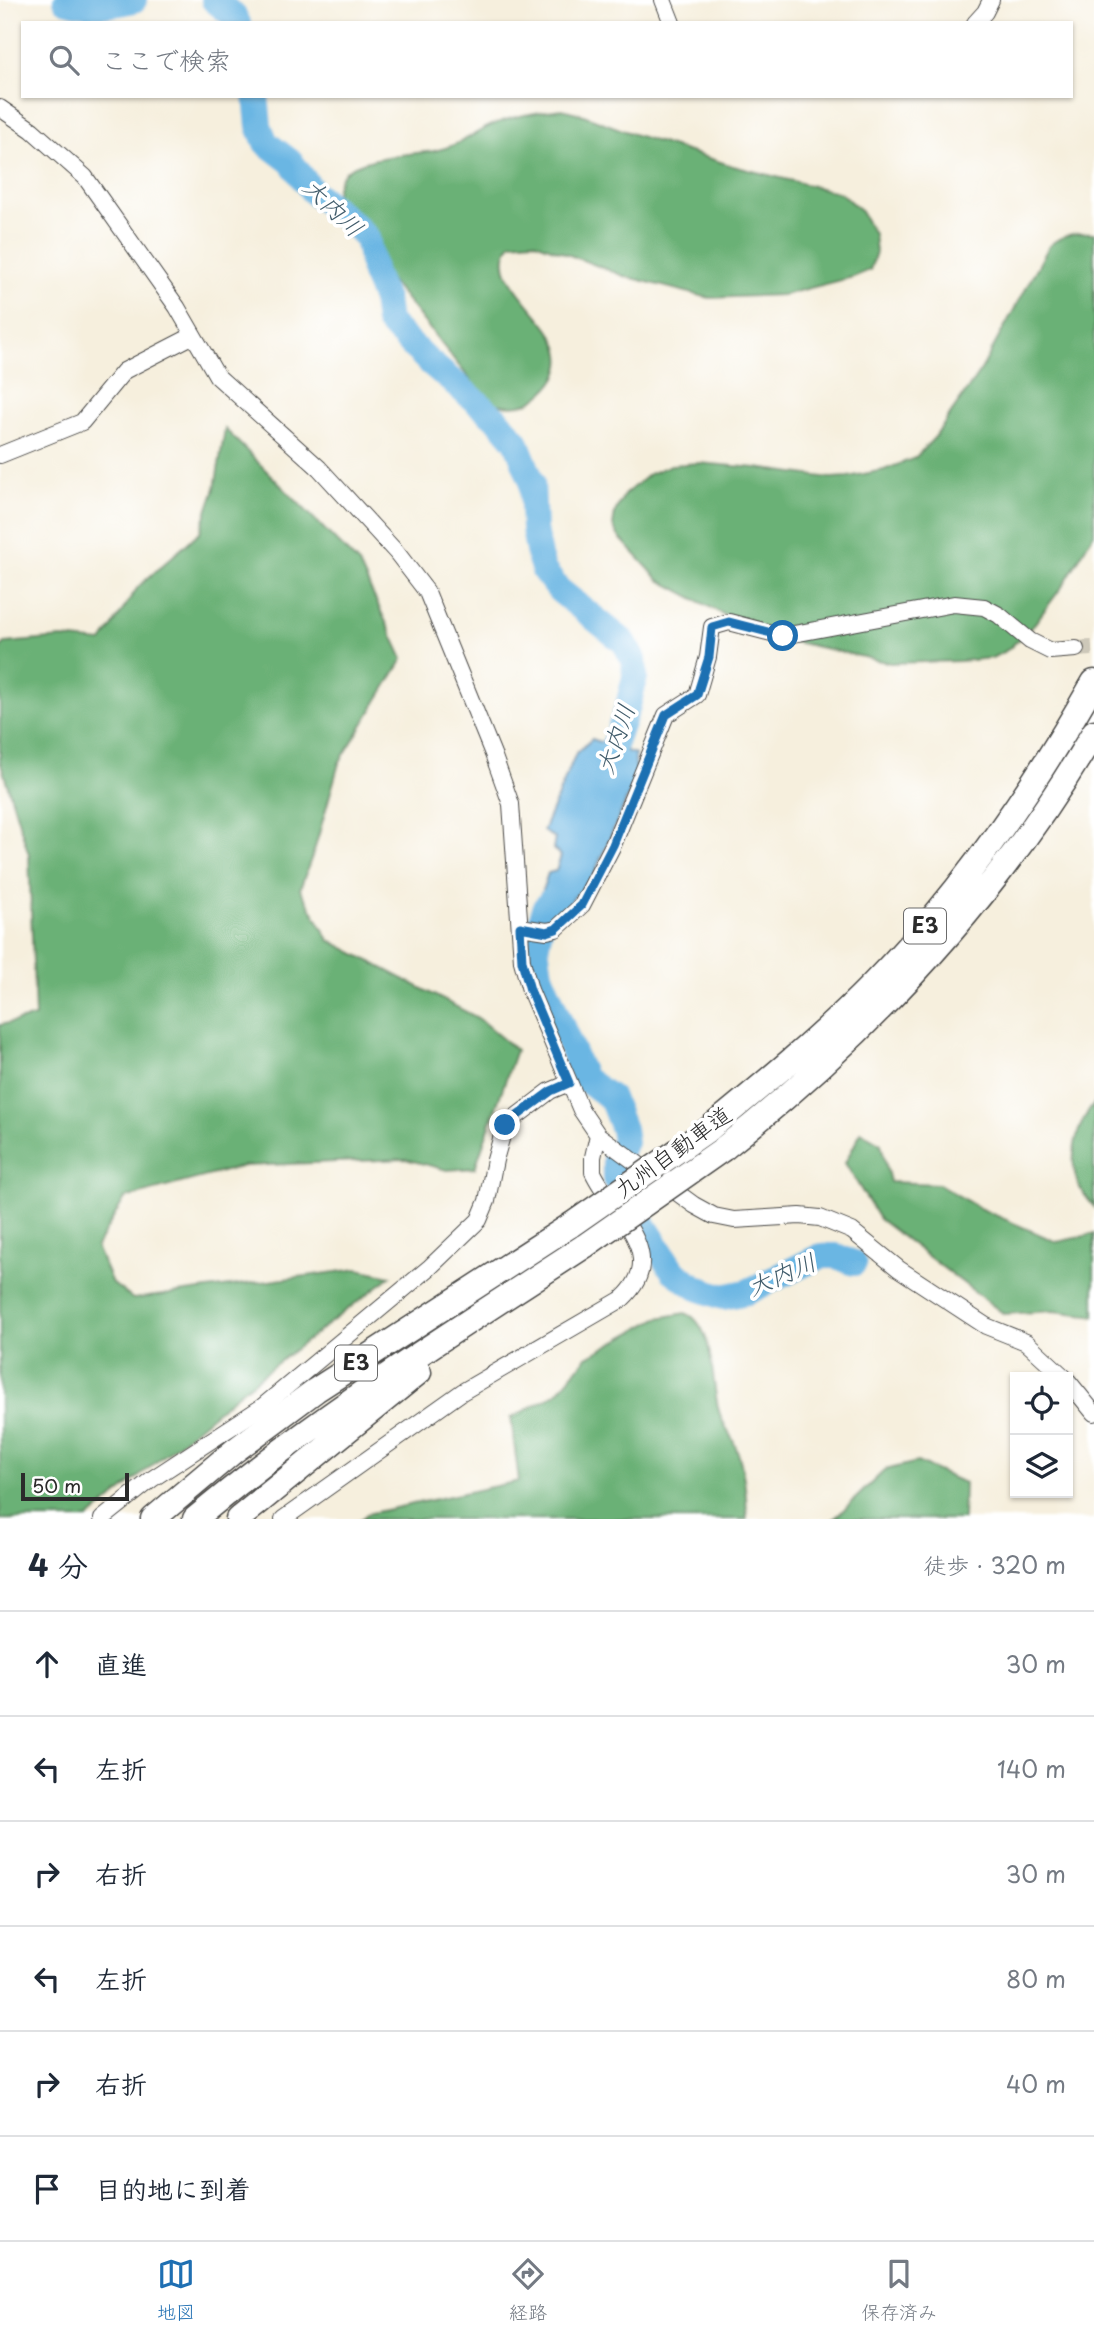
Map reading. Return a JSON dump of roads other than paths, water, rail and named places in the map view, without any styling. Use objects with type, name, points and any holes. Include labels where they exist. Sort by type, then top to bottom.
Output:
[{"type":"highway","name":"九州自動車道","points":[[153,1519],[234,1451],[316,1390],[648,1173],[709,1129],[806,1048],[873,984],[964,880],[1051,757],[1094,682]]},
{"type":"highway","name":"九州自動車道","points":[[195,1519],[237,1484],[329,1417],[443,1337],[586,1245],[723,1149],[776,1108],[845,1046],[938,949],[1035,825],[1094,732]]},
{"type":"highway","points":[[238,1519],[557,1264]]},
{"type":"street","points":[[663,0],[671,21]]},
{"type":"street","points":[[977,21],[991,0]]},
{"type":"street","points":[[0,108],[32,130],[85,177],[177,307],[217,376],[319,468],[397,553],[427,592],[494,754],[511,804],[522,961],[530,990],[581,1110],[598,1135],[694,1205],[714,1216],[734,1220],[800,1216],[820,1218],[852,1231],[899,1269],[986,1326],[1026,1342],[1059,1372]]},
{"type":"street","points":[[0,455],[82,422],[124,371],[192,336]]},
{"type":"street","points":[[520,927],[547,932],[556,929],[582,905],[613,845],[666,715],[697,695],[709,657],[712,627],[729,622],[783,636],[954,604],[984,607],[999,615],[1030,641],[1051,651],[1076,649]]},
{"type":"street","points":[[102,1519],[152,1479],[262,1407],[429,1268],[479,1220],[487,1201],[505,1125],[551,1091],[569,1083]]},
{"type":"street","points":[[283,1519],[462,1392],[622,1299],[636,1283],[642,1269],[640,1249],[593,1172],[598,1135]]},
{"type":"street","points":[[1073,1387],[1094,1413]]},
{"type":"water","points":[[592,739],[635,754],[636,778],[591,881],[572,899],[566,914],[559,921],[548,912],[536,909],[548,873],[556,871],[561,856],[553,849],[555,838],[543,831],[576,753]]},
{"type":"waterway","name":"大内川","points":[[66,0],[100,5],[134,0]]},
{"type":"waterway","name":"大内川","points":[[214,0],[237,21]]},
{"type":"waterway","name":"大内川","points":[[256,98],[259,126],[266,143],[291,162],[313,192],[367,238],[374,274],[385,300],[388,322],[427,360],[498,420],[516,441],[532,482],[534,529],[544,571],[559,590],[624,642],[634,660],[635,677],[628,706],[602,779]]},
{"type":"waterway","name":"大内川","points":[[564,884],[544,909],[536,948],[540,974],[584,1079],[611,1098],[623,1129],[625,1142],[615,1159],[615,1179],[673,1271],[697,1288],[723,1297],[747,1292],[821,1256],[836,1256],[854,1263]]},
{"type":"tunnel","points":[[1076,649],[1094,648]]}]
